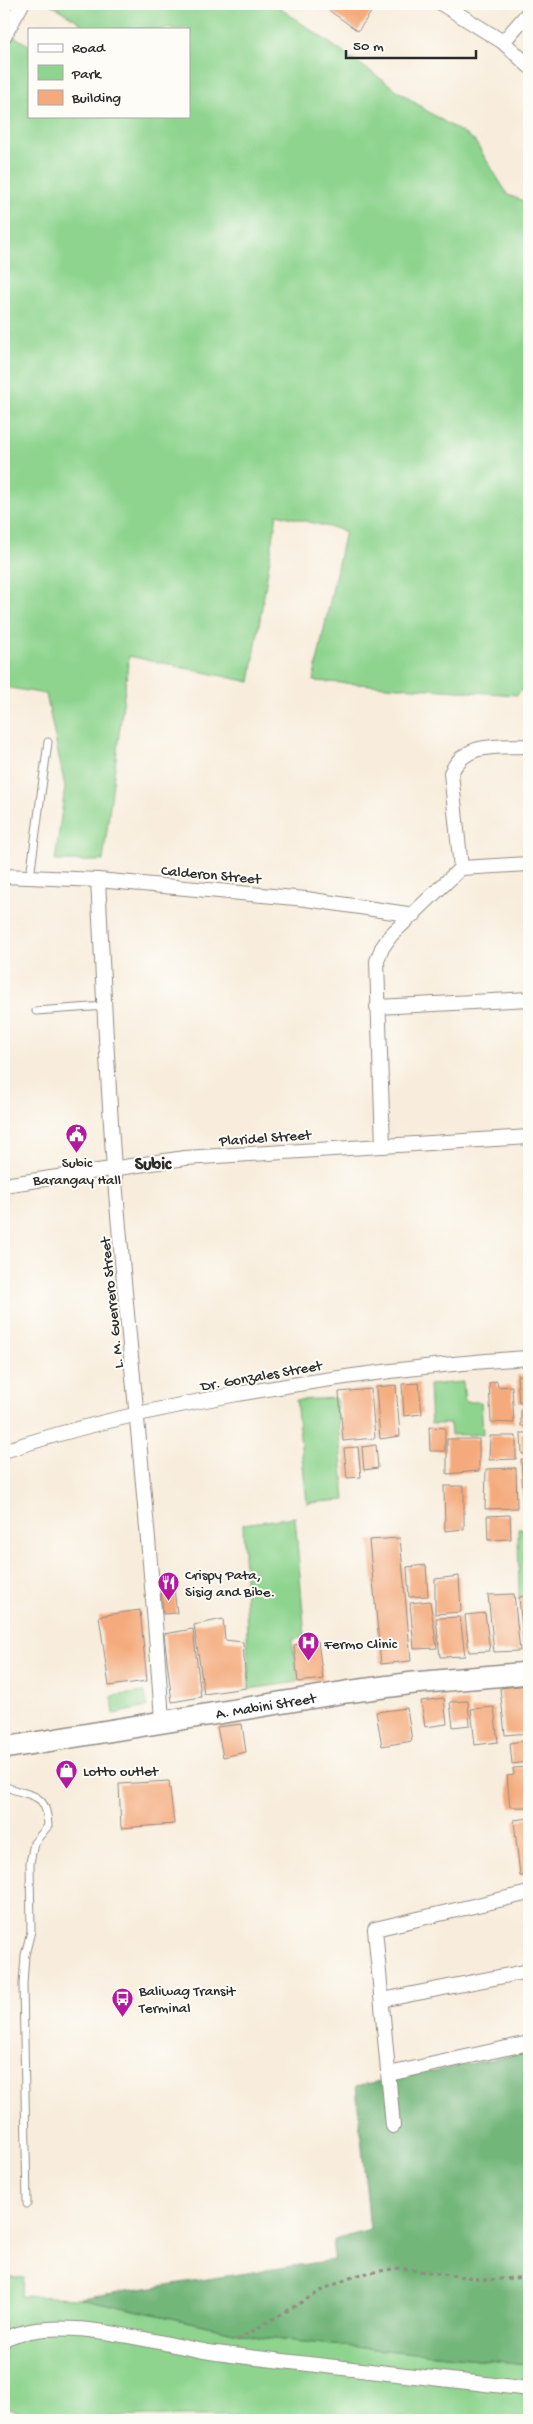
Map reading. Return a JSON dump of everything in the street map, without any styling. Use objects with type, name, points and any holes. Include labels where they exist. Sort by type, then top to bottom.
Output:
[{"type":"main road","name":"A. Mabini Street","points":[[4,1748],[385,1687],[529,1673]]},
{"type":"street","points":[[4,36],[22,4]]},
{"type":"street","points":[[442,4],[503,42],[529,66]]},
{"type":"street","points":[[503,42],[529,12]]},
{"type":"street","points":[[461,868],[452,773],[457,760],[470,750],[529,746]]},
{"type":"street","points":[[383,1146],[377,1007],[377,961],[382,948],[391,936],[461,868],[529,864]]},
{"type":"street","name":"Calderon Street","points":[[4,876],[98,880],[306,899],[414,915]]},
{"type":"street","name":"L. M. Guerrero Street","points":[[98,880],[114,1167],[138,1412],[162,1722]]},
{"type":"street","points":[[377,1007],[529,999]]},
{"type":"street","name":"Plaridel Street","points":[[4,1185],[114,1167],[185,1158],[529,1138]]},
{"type":"street","name":"Dr. Gonzales Street","points":[[4,1451],[138,1412],[296,1384],[488,1361],[529,1358]]},
{"type":"street","points":[[393,2126],[375,1929],[529,1893]]},
{"type":"street","points":[[382,2000],[529,1971]]},
{"type":"street","points":[[389,2074],[529,2043]]},
{"type":"street","points":[[4,2339],[48,2328],[68,2327],[215,2352],[529,2389]]},
{"type":"lane","points":[[30,877],[48,742]]},
{"type":"lane","points":[[36,1011],[105,1006]]},
{"type":"lane","points":[[4,1786],[39,1799],[47,1809],[48,1826],[34,1843],[30,1863],[30,1931],[25,1954],[23,1984],[27,2204]]},
{"type":"path","points":[[215,2352],[324,2289],[357,2275],[398,2268],[487,2280],[529,2277]]},
{"type":"green space","points":[[50,4],[274,4],[427,111],[474,140],[508,195],[529,203],[529,683],[517,695],[313,681],[345,531],[277,514],[250,682],[129,656],[103,861],[55,861],[65,787],[46,694],[4,687],[4,52],[13,36],[28,44],[28,118],[190,118],[190,28],[78,28],[81,23]]},
{"type":"green space","points":[[463,1382],[465,1402],[481,1402],[483,1434],[451,1435],[450,1424],[431,1424],[429,1385]]},
{"type":"green space","points":[[336,1398],[345,1500],[307,1503],[296,1400]]},
{"type":"green space","points":[[295,1517],[305,1637],[292,1640],[298,1682],[249,1689],[243,1524]]},
{"type":"green space","points":[[518,1529],[529,1529],[529,1595],[519,1597]]},
{"type":"green space","points":[[145,1692],[147,1707],[114,1714],[112,1696]]},
{"type":"green space","points":[[529,2052],[529,2364],[262,2338],[80,2298],[333,2260],[334,2240],[370,2230],[356,2086]]},
{"type":"green space","points":[[4,2276],[24,2278],[21,2296],[80,2298],[262,2338],[529,2364],[529,2420],[210,2416],[38,2417],[4,2408]]},
{"type":"building","points":[[320,4],[377,4],[358,31]]},
{"type":"building","points":[[517,1375],[529,1376],[529,1403],[519,1403]]},
{"type":"building","points":[[497,1381],[498,1387],[512,1386],[514,1423],[491,1422],[489,1383]]},
{"type":"building","points":[[419,1383],[422,1414],[404,1416],[402,1384]]},
{"type":"building","points":[[396,1385],[400,1436],[380,1439],[376,1387]]},
{"type":"building","points":[[371,1389],[375,1438],[343,1441],[339,1392]]},
{"type":"building","points":[[521,1409],[529,1409],[529,1426],[521,1426]]},
{"type":"building","points":[[429,1427],[445,1428],[445,1451],[430,1451]]},
{"type":"building","points":[[521,1433],[529,1433],[529,1454],[522,1454]]},
{"type":"building","points":[[490,1436],[516,1436],[516,1459],[489,1460]]},
{"type":"building","points":[[447,1439],[479,1439],[479,1471],[447,1474]]},
{"type":"building","points":[[376,1445],[378,1468],[364,1470],[362,1447]]},
{"type":"building","points":[[358,1447],[361,1477],[347,1478],[344,1448]]},
{"type":"building","points":[[521,1459],[529,1459],[529,1516],[524,1516]]},
{"type":"building","points":[[516,1468],[517,1508],[485,1509],[486,1469]]},
{"type":"building","points":[[444,1486],[464,1486],[464,1529],[445,1531]]},
{"type":"building","points":[[510,1515],[511,1539],[488,1540],[487,1516]]},
{"type":"building","points":[[400,1538],[411,1661],[381,1664],[369,1540]]},
{"type":"building","points":[[426,1565],[428,1596],[409,1597],[407,1567]]},
{"type":"building","points":[[459,1576],[461,1612],[435,1614],[435,1579]]},
{"type":"building","name":"Crispy Pata, Sisig and Bibe.","points":[[174,1589],[177,1613],[163,1614],[161,1590]]},
{"type":"building","points":[[514,1594],[520,1651],[494,1652],[488,1595]]},
{"type":"building","points":[[529,1596],[529,1652],[524,1652],[519,1597]]},
{"type":"building","points":[[430,1601],[437,1648],[414,1649],[410,1603]]},
{"type":"building","points":[[140,1610],[147,1681],[109,1686],[99,1616]]},
{"type":"building","points":[[485,1613],[490,1651],[469,1652],[465,1615]]},
{"type":"building","points":[[460,1617],[465,1656],[440,1657],[436,1618]]},
{"type":"building","points":[[223,1619],[225,1640],[243,1642],[246,1688],[204,1694],[194,1625]]},
{"type":"building","points":[[193,1629],[201,1697],[172,1702],[164,1634]]},
{"type":"building","name":"Fermo Clinic","points":[[318,1641],[323,1679],[298,1682],[294,1645]]},
{"type":"building","points":[[529,1685],[529,1733],[505,1735],[500,1688]]},
{"type":"building","points":[[444,1698],[447,1724],[425,1727],[421,1701]]},
{"type":"building","points":[[468,1701],[470,1725],[453,1727],[450,1702]]},
{"type":"building","points":[[494,1707],[498,1742],[475,1745],[471,1709]]},
{"type":"building","points":[[407,1708],[412,1741],[382,1746],[376,1712]]},
{"type":"building","points":[[242,1724],[246,1752],[223,1757],[217,1727]]},
{"type":"building","points":[[529,1740],[529,1762],[512,1764],[510,1743]]},
{"type":"building","points":[[529,1767],[529,1807],[510,1807],[507,1776],[514,1775],[513,1768]]},
{"type":"building","points":[[169,1781],[174,1824],[121,1828],[119,1784]]},
{"type":"building","points":[[529,1818],[529,1875],[520,1876],[514,1820]]},
{"type":"place","name":"Subic Barangay Hall","points":[[77,1153]]},
{"type":"place","name":"Crispy Pata, Sisig and Bibe.","points":[[169,1602]]},
{"type":"place","name":"Fermo Clinic","points":[[308,1662]]},
{"type":"place","name":"Lotto outlet","points":[[67,1789]]},
{"type":"place","name":"Baliwag Transit Terminal","points":[[123,2018]]},
{"type":"district","name":"Subic","points":[[153,1163]]}]
